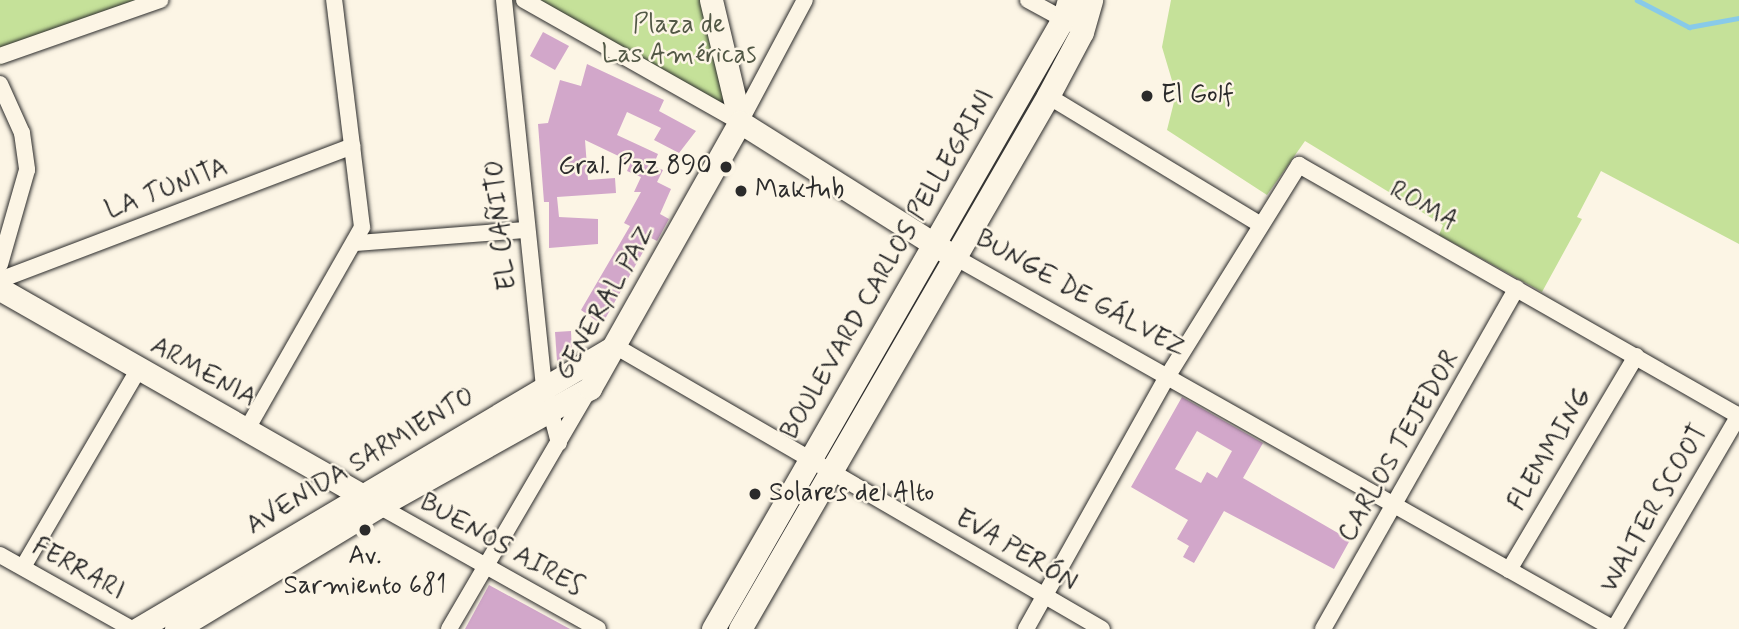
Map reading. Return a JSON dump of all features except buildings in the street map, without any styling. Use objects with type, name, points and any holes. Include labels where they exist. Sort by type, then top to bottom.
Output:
[{"type":"street","points":[[0,56],[160,0]]},
{"type":"street","points":[[247,429],[357,243],[362,227],[334,0]]},
{"type":"street","name":"EL CAÑITO","points":[[504,0],[546,397],[559,443]]},
{"type":"street","name":"BUNGE DE GÁLVEZ","points":[[524,0],[740,122],[953,256],[1614,629]]},
{"type":"street","points":[[711,0],[740,122]]},
{"type":"street","name":"GENERAL PAZ","points":[[449,629],[615,346],[805,0]]},
{"type":"street","points":[[1028,0],[1066,9],[1082,32]]},
{"type":"street","name":"BOULEVARD CARLOS PELLEGRINI","points":[[740,629],[953,256],[1048,96],[1082,32],[1091,0]]},
{"type":"street","name":"BOULEVARD CARLOS PELLEGRINI","points":[[713,629],[1066,9]]},
{"type":"street","points":[[0,84],[22,133],[27,170],[0,264]]},
{"type":"street","points":[[1048,96],[1261,225]]},
{"type":"street","name":"LA TUNITA","points":[[0,280],[352,146]]},
{"type":"street","name":"ROMA","points":[[1026,629],[1167,377],[1299,165],[1739,415]]},
{"type":"street","points":[[357,243],[527,230]]},
{"type":"street","name":"CARLOS TEJEDOR","points":[[1323,629],[1396,506],[1517,288]]},
{"type":"street","name":"ARMENIA","points":[[0,289],[370,500]]},
{"type":"street","name":"AVENIDA SARMIENTO","points":[[138,629],[370,500],[546,397],[615,346]]},
{"type":"street","name":"EVA PERÓN","points":[[615,346],[1102,629]]},
{"type":"street","name":"FLEMMING","points":[[1509,570],[1636,356]]},
{"type":"street","points":[[23,567],[138,370]]},
{"type":"street","name":"AVENIDA SARMIENTO","points":[[546,397],[590,388]]},
{"type":"street","name":"WALTER SCOOT","points":[[1614,629],[1739,415]]},
{"type":"street","name":"AVENIDA SARMIENTO","points":[[176,629],[370,500]]},
{"type":"street","name":"BUENOS AIRES","points":[[370,500],[598,629]]},
{"type":"street","name":"FERRARI","points":[[0,555],[132,629]]},
{"type":"green space","points":[[0,0],[155,0],[0,65]]},
{"type":"green space","name":"Plaza de Las Américas","points":[[524,0],[711,0],[740,122]]},
{"type":"green space","points":[[1171,0],[1739,0],[1739,244],[1601,171],[1577,217],[1582,219],[1542,292],[1439,235],[1443,225],[1305,141],[1267,195],[1167,130],[1176,94],[1162,47]]},
{"type":"waterway","points":[[1637,0],[1689,27],[1739,18]]},
{"type":"place","name":"El Golf","points":[[1147,96]]},
{"type":"place","name":"Gral. Paz 890","points":[[726,167]]},
{"type":"place","name":"Maktub","points":[[741,191]]},
{"type":"place","name":"Solares del Alto","points":[[755,494]]},
{"type":"place","name":"Av. Sarmiento 681","points":[[365,530]]}]
